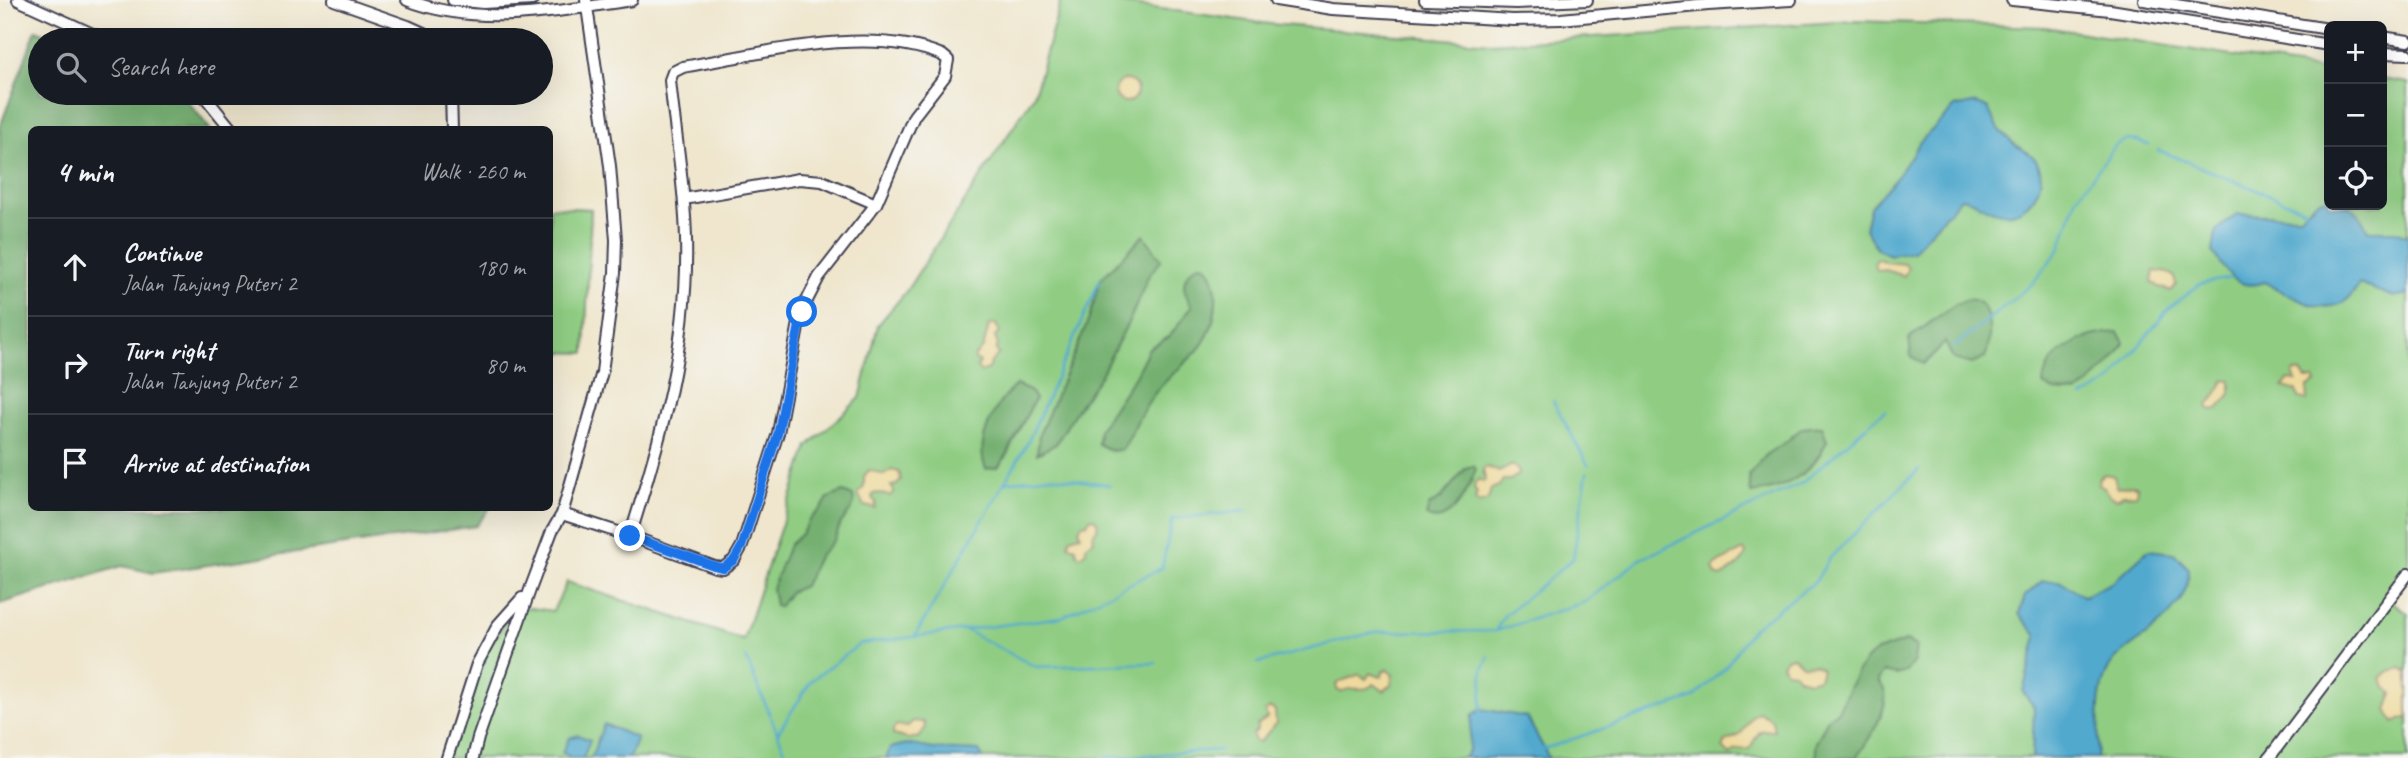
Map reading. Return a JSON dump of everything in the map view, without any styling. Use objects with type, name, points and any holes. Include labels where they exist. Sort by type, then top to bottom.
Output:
[{"type":"street","points":[[18,0],[80,28]]},
{"type":"street","points":[[334,0],[412,28]]},
{"type":"street","points":[[407,0],[430,4],[457,14],[489,16],[632,0]]},
{"type":"street","points":[[453,0],[484,3],[532,0]]},
{"type":"street","points":[[1276,0],[1334,9],[1513,20],[1561,19],[1791,0]]},
{"type":"street","points":[[1425,0],[1516,3],[1587,0]]},
{"type":"street","points":[[2012,0],[2110,10],[2324,44]]},
{"type":"street","points":[[2144,0],[2324,28]]},
{"type":"street","points":[[473,758],[531,587],[552,531],[562,514],[602,372],[616,251],[610,166],[586,4]]},
{"type":"street","points":[[2387,38],[2408,41]]},
{"type":"street","points":[[562,514],[715,566],[723,568],[734,560],[742,546],[778,433],[802,312],[819,277],[876,204],[914,116],[945,76],[948,60],[934,51],[896,43],[857,41],[800,48],[677,69],[673,72],[670,80],[687,241],[676,374],[658,446],[630,536]]},
{"type":"street","points":[[2387,53],[2408,54]]},
{"type":"street","points":[[212,105],[229,126]]},
{"type":"street","points":[[451,105],[452,126]]},
{"type":"street","points":[[684,199],[799,179],[822,181],[876,204]]},
{"type":"street","points":[[2269,758],[2408,574]]},
{"type":"street","points":[[447,758],[477,664],[498,625],[531,587]]},
{"type":"green space","points":[[1061,0],[1097,0],[1270,24],[1491,43],[1856,21],[2045,27],[2324,70],[2324,210],[2387,210],[2387,80],[2408,83],[2408,574],[2388,599],[2408,613],[2408,758],[447,758],[477,664],[517,606],[553,611],[567,582],[743,640],[808,446],[860,398],[878,325],[905,293],[1034,95]]},
{"type":"green space","points":[[28,52],[28,105],[191,105],[208,126],[28,126],[28,511],[488,511],[476,526],[153,573],[122,566],[0,604],[0,127]]},
{"type":"green space","points":[[553,207],[591,209],[585,353],[553,352]]},
{"type":"green space","points":[[1144,235],[1161,260],[1148,277],[1101,375],[1056,444],[1037,454],[1039,435],[1089,319],[1100,280]]},
{"type":"green space","points":[[1199,264],[1206,265],[1212,274],[1216,297],[1213,321],[1204,342],[1152,397],[1123,449],[1112,451],[1098,444],[1099,430],[1136,374],[1149,348],[1169,337],[1192,306],[1184,283],[1188,273]]},
{"type":"green space","points":[[1968,299],[1978,302],[1987,314],[1989,338],[1985,358],[1972,364],[1953,359],[1945,342],[1923,364],[1911,356],[1909,338],[1956,304]]},
{"type":"green space","points":[[2118,332],[2124,343],[2119,351],[2103,371],[2077,393],[2054,391],[2043,385],[2051,362],[2059,353],[2081,340]]},
{"type":"green space","points":[[1016,385],[1030,391],[1035,399],[1006,456],[998,467],[986,469],[983,458],[985,435],[994,412]]},
{"type":"green space","points":[[1822,426],[1827,441],[1806,471],[1786,484],[1751,493],[1749,475],[1768,453],[1802,428]]},
{"type":"green space","points":[[1473,466],[1476,469],[1469,486],[1451,512],[1435,519],[1426,516],[1429,506],[1441,498],[1466,468]]},
{"type":"green space","points":[[843,492],[853,496],[854,503],[834,540],[818,557],[804,586],[790,592],[779,607],[775,605],[772,588],[789,545],[802,533],[828,498]]},
{"type":"green space","points":[[1906,641],[1916,646],[1914,661],[1906,672],[1896,675],[1884,672],[1878,680],[1884,690],[1884,706],[1866,744],[1856,758],[1817,758],[1815,745],[1828,718],[1838,711],[1856,674],[1867,659],[1877,651]]},
{"type":"sand","points":[[1122,80],[1130,80],[1137,87],[1137,95],[1130,102],[1122,102],[1115,95],[1115,87]]},
{"type":"sand","points":[[1876,260],[1905,264],[1908,269],[1904,276],[1886,270],[1878,271],[1874,266]]},
{"type":"sand","points":[[2154,271],[2174,277],[2176,285],[2171,291],[2152,281]]},
{"type":"sand","points":[[996,324],[1000,332],[995,337],[999,354],[988,369],[981,372],[977,367],[980,362],[974,357],[983,348],[989,325]]},
{"type":"sand","points":[[2301,372],[2306,379],[2314,379],[2316,383],[2308,387],[2307,400],[2299,398],[2297,391],[2283,387],[2288,380],[2296,381],[2293,373]]},
{"type":"sand","points":[[2225,380],[2231,381],[2231,394],[2218,409],[2210,410],[2208,404]]},
{"type":"sand","points":[[1512,465],[1519,471],[1518,475],[1510,480],[1503,480],[1499,486],[1491,489],[1488,500],[1478,503],[1474,489],[1479,479],[1483,482],[1485,480],[1483,469],[1487,467],[1499,472]]},
{"type":"sand","points":[[869,470],[884,475],[892,470],[899,472],[901,479],[897,485],[891,486],[894,491],[890,496],[873,494],[875,508],[864,506],[858,494],[864,487],[864,476]]},
{"type":"sand","points":[[2105,474],[2114,476],[2117,488],[2134,485],[2138,487],[2137,494],[2123,495],[2117,499],[2110,496],[2098,483],[2099,477]]},
{"type":"sand","points":[[1095,518],[1098,524],[1093,534],[1094,540],[1086,546],[1082,556],[1077,554],[1076,548],[1068,545],[1070,538],[1081,535],[1079,529],[1082,524]]},
{"type":"sand","points":[[1744,550],[1745,557],[1736,567],[1721,577],[1716,575],[1713,568],[1719,562]]},
{"type":"sand","points":[[1793,656],[1802,665],[1814,664],[1822,669],[1819,678],[1809,681],[1798,678],[1794,672],[1786,671],[1782,664],[1786,658]]},
{"type":"sand","points":[[2402,668],[2408,672],[2408,717],[2394,723],[2387,710],[2393,693],[2385,687],[2381,678],[2389,671]]},
{"type":"sand","points":[[1387,669],[1393,675],[1391,685],[1384,691],[1374,684],[1366,688],[1341,692],[1337,690],[1336,685],[1341,681],[1359,674],[1366,679],[1370,673],[1381,677]]},
{"type":"sand","points":[[1270,708],[1275,710],[1276,723],[1260,742],[1254,740],[1253,734],[1257,725],[1267,718],[1265,711]]},
{"type":"sand","points":[[1759,712],[1772,720],[1774,730],[1760,731],[1749,749],[1736,750],[1730,755],[1723,748],[1726,741],[1740,735],[1753,715]]},
{"type":"sand","points":[[913,721],[924,722],[925,728],[920,737],[908,739],[893,735],[897,725],[907,727]]},
{"type":"water","points":[[1972,103],[1988,107],[2003,133],[2034,158],[2041,174],[2037,192],[2026,206],[2011,213],[1997,212],[1961,198],[1913,251],[1890,255],[1877,249],[1865,229],[1870,207],[1897,177],[1920,142],[1955,107]]},
{"type":"water","points":[[2324,199],[2324,210],[2355,210],[2368,231],[2396,231],[2408,236],[2408,294],[2394,297],[2359,284],[2349,298],[2340,304],[2318,306],[2295,298],[2265,282],[2247,284],[2234,279],[2213,252],[2216,231],[2237,214],[2300,216],[2318,200]]},
{"type":"water","points":[[2148,550],[2174,553],[2189,569],[2188,581],[2179,603],[2171,613],[2118,657],[2109,668],[2099,703],[2097,758],[2032,758],[2034,707],[2023,692],[2037,636],[2019,614],[2025,596],[2042,581],[2059,581],[2084,596],[2113,582]]},
{"type":"water","points":[[1481,709],[1527,717],[1549,758],[1464,758],[1469,750],[1472,716]]},
{"type":"water","points":[[604,724],[637,738],[629,758],[591,758]]},
{"type":"water","points":[[578,735],[590,740],[583,758],[573,758],[562,753],[569,738]]},
{"type":"water","points":[[906,744],[934,749],[979,751],[983,758],[886,758],[890,748]]},
{"type":"waterway","points":[[1954,347],[2032,284],[2060,249],[2076,199],[2116,145],[2126,140],[2148,145]]},
{"type":"waterway","points":[[2158,150],[2306,210]]},
{"type":"waterway","points":[[2083,397],[2111,381],[2169,308],[2200,284],[2230,278]]},
{"type":"waterway","points":[[915,636],[1027,444],[1100,280]]},
{"type":"waterway","points":[[1553,401],[1588,465]]},
{"type":"waterway","points":[[1258,663],[1375,632],[1496,631],[1585,602],[1639,560],[1802,483],[1885,410]]},
{"type":"waterway","points":[[1544,749],[1693,698],[1725,668],[1752,629],[1816,581],[1829,559],[1919,469]]},
{"type":"waterway","points":[[1496,630],[1505,615],[1573,559],[1587,472]]},
{"type":"waterway","points":[[1006,482],[1050,476],[1110,485]]},
{"type":"waterway","points":[[777,734],[812,680],[860,644],[1062,617],[1162,568],[1172,519],[1247,511]]},
{"type":"waterway","points":[[965,630],[1036,667],[1156,663]]},
{"type":"waterway","points":[[1481,709],[1483,669],[1489,656]]},
{"type":"waterway","points":[[746,658],[785,751]]},
{"type":"waterway","points":[[1101,758],[1220,750]]},
{"type":"route","points":[[630,536],[723,568],[734,560],[742,546],[778,433],[802,312]]}]
